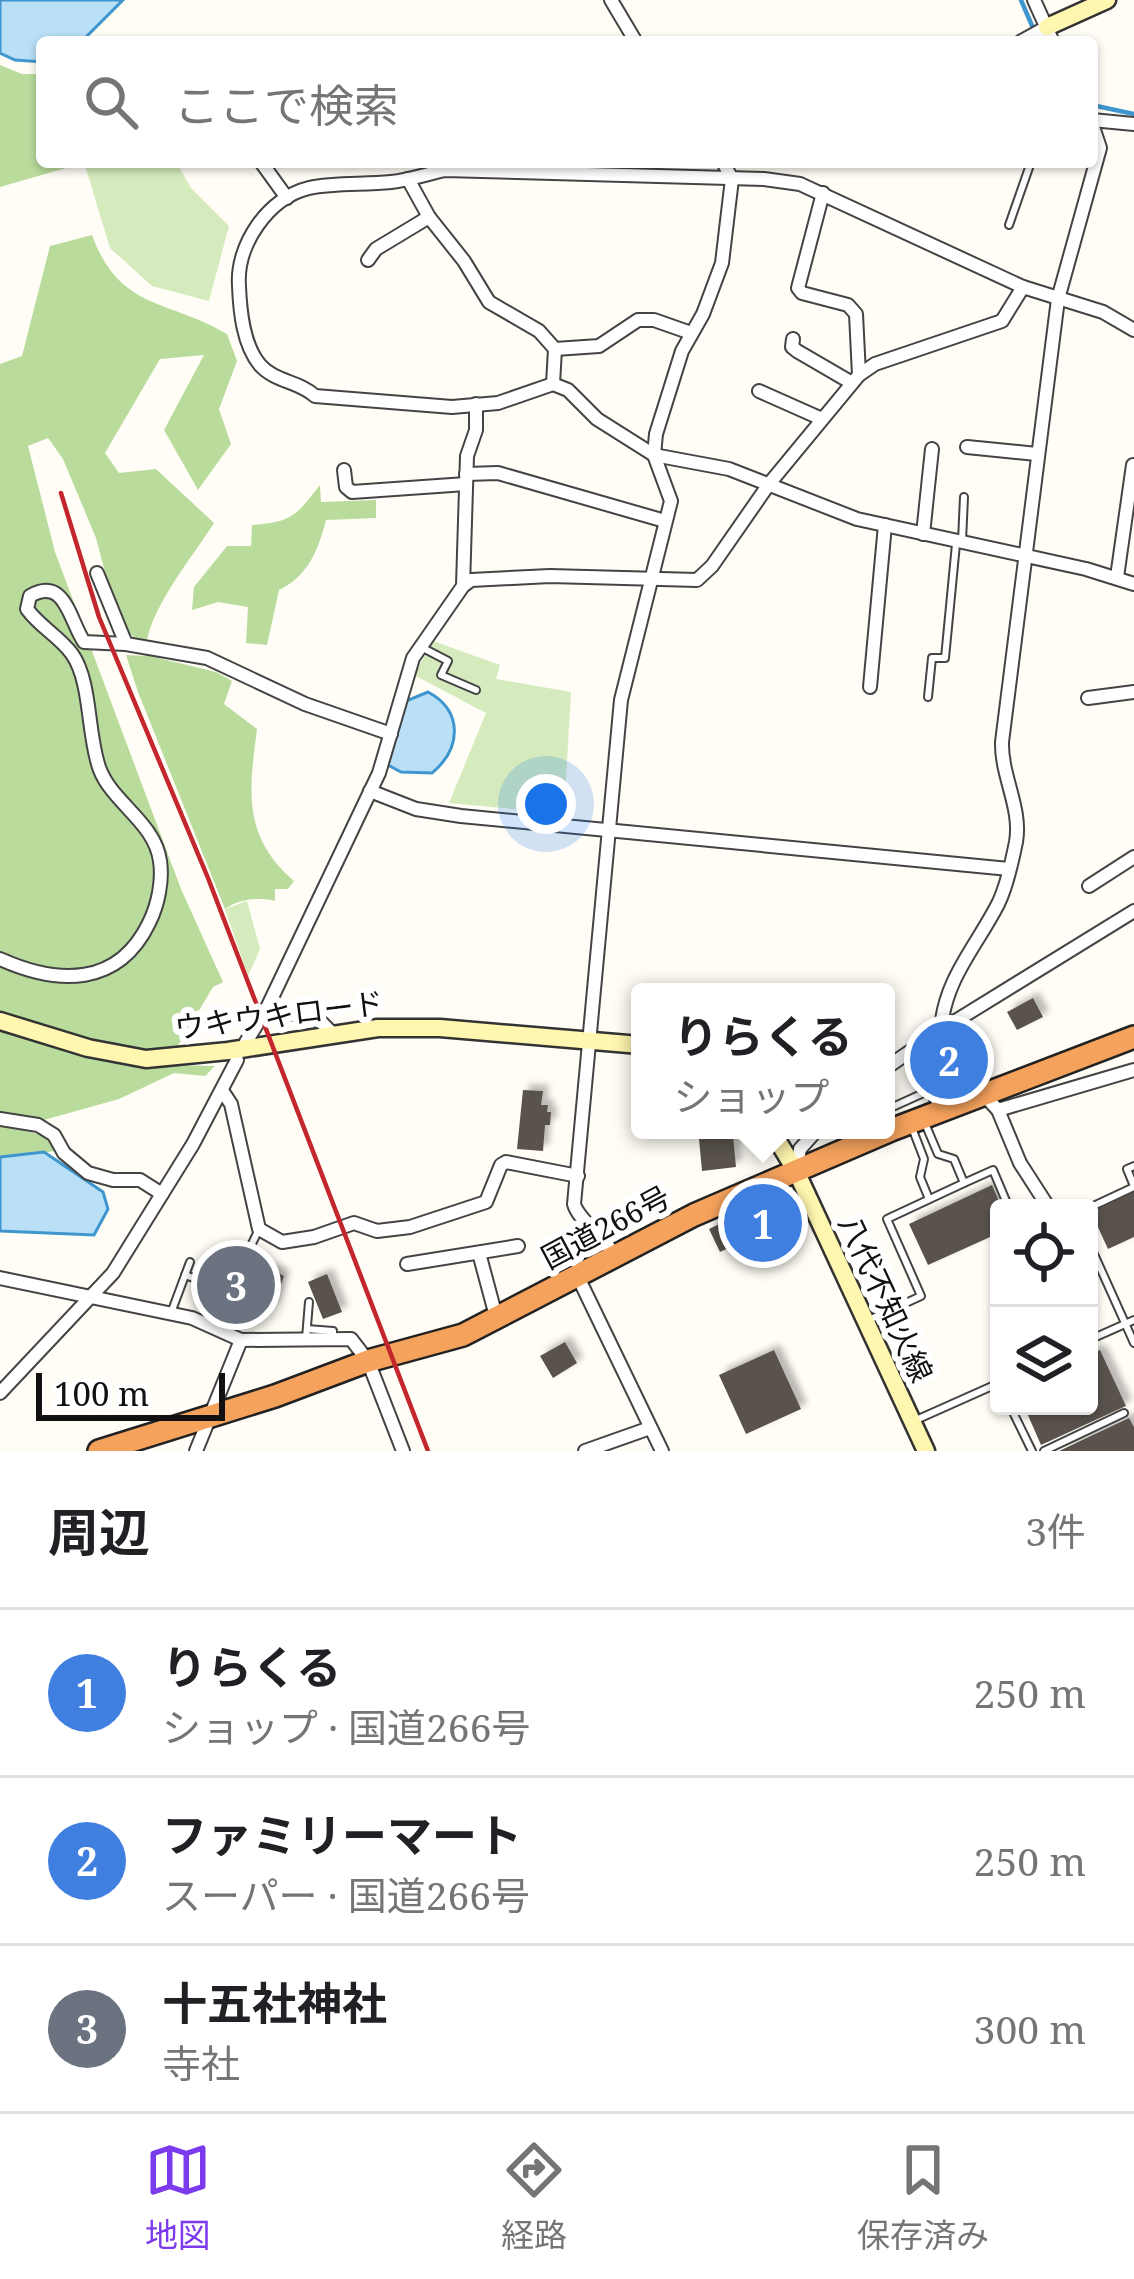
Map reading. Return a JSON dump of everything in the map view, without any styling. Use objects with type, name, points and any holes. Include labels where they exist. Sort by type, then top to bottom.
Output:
[{"type":"highway","name":"国道266号","points":[[906,1118],[991,1102],[1134,1037]]},
{"type":"highway","name":"国道266号","points":[[99,1451],[212,1417],[368,1360],[429,1347],[497,1320],[694,1215],[862,1139]]},
{"type":"street","points":[[611,0],[632,36]]},
{"type":"street","points":[[1034,0],[1038,36],[1107,0]]},
{"type":"street","points":[[1098,128],[1134,124]]},
{"type":"street","points":[[265,168],[287,198]]},
{"type":"street","points":[[615,1256],[600,1232],[574,1210],[621,700],[670,490],[654,455],[664,404],[722,263],[732,179],[726,168]]},
{"type":"street","points":[[793,182],[794,168]]},
{"type":"street","points":[[1043,1199],[946,1026],[949,985],[998,904],[1018,829],[1002,742],[1058,299],[1094,168]]},
{"type":"street","points":[[1134,330],[1103,312],[1023,287],[793,182],[445,170],[408,179],[306,189],[287,198],[254,229],[238,277],[244,328],[260,365],[322,398],[430,406],[498,403],[554,385],[568,390],[597,419],[654,455],[719,466],[845,515],[1134,584]]},
{"type":"street","points":[[408,179],[489,302],[538,331],[555,350],[554,385]]},
{"type":"street","points":[[823,194],[798,288],[848,305],[856,314],[855,379]]},
{"type":"street","points":[[368,260],[376,249],[429,217]]},
{"type":"street","points":[[246,1042],[267,1008],[370,791],[407,676],[463,586],[471,580],[504,577],[686,582],[705,575],[769,484],[855,379],[902,354],[1002,321],[1023,287]]},
{"type":"street","points":[[555,350],[599,346],[638,320],[654,320],[691,333]]},
{"type":"street","points":[[793,339],[797,351],[855,379]]},
{"type":"street","points":[[759,391],[822,419]]},
{"type":"street","points":[[463,586],[466,479],[476,404]]},
{"type":"street","points":[[967,447],[1037,454]]},
{"type":"street","points":[[923,534],[932,449]]},
{"type":"street","points":[[1118,577],[1133,465]]},
{"type":"street","points":[[344,470],[346,487],[352,492],[498,473],[665,521]]},
{"type":"street","points":[[870,687],[885,525]]},
{"type":"street","points":[[97,573],[126,644]]},
{"type":"street","points":[[0,959],[50,975],[105,970],[124,960],[155,912],[160,860],[151,836],[101,773],[74,656],[27,609],[30,596],[41,589],[54,590],[65,599],[84,642],[208,658],[305,704],[392,734]]},
{"type":"street","points":[[1088,698],[1134,692]]},
{"type":"street","points":[[370,791],[416,809],[1010,869]]},
{"type":"street","points":[[1089,886],[1132,863]]},
{"type":"street","points":[[895,1061],[1134,911]]},
{"type":"street","points":[[267,1008],[313,1014],[332,1033]]},
{"type":"street","name":"ウキウキロード","points":[[0,1021],[88,1048],[146,1059],[229,1052],[332,1033],[440,1028],[631,1044]]},
{"type":"street","points":[[0,1394],[113,1273],[223,1092],[237,1060]]},
{"type":"street","points":[[991,1102],[1134,1070]]},
{"type":"street","points":[[223,1092],[231,1104],[259,1229],[282,1242],[354,1223],[377,1231],[410,1227],[486,1202],[506,1162],[578,1176]]},
{"type":"street","points":[[0,1119],[38,1125],[54,1135],[64,1153],[88,1173],[113,1180],[140,1180],[162,1194]]},
{"type":"street","points":[[776,1139],[796,1171]]},
{"type":"street","points":[[796,1171],[800,1149],[809,1139]]},
{"type":"street","name":"八代不知火線","points":[[796,1171],[926,1451]]},
{"type":"street","points":[[407,1264],[518,1246]]},
{"type":"street","points":[[479,1253],[497,1320]]},
{"type":"street","points":[[578,1277],[662,1451]]},
{"type":"street","points":[[0,1278],[200,1320],[241,1340],[306,1333],[358,1344],[403,1451]]},
{"type":"street","points":[[196,1451],[241,1340]]},
{"type":"street","points":[[585,1451],[650,1428]]},
{"type":"lane","points":[[1009,225],[1029,168]]},
{"type":"lane","points":[[928,697],[932,658],[945,658],[964,497]]},
{"type":"lane","points":[[421,647],[448,661],[441,674],[476,690]]},
{"type":"lane","points":[[909,1051],[928,1090]]},
{"type":"lane","points":[[906,1118],[928,1090]]},
{"type":"lane","points":[[906,1118],[928,1090]]},
{"type":"lane","points":[[906,1118],[938,1154],[954,1159],[964,1184]]},
{"type":"lane","points":[[906,1118],[924,1159],[920,1177],[929,1199]]},
{"type":"lane","points":[[1098,1204],[1134,1186],[1127,1169],[1134,1166]]},
{"type":"lane","points":[[865,1322],[921,1296],[886,1219],[993,1170],[1006,1199]]},
{"type":"lane","points":[[248,1252],[259,1229]]},
{"type":"lane","points":[[1098,1260],[1130,1322],[1134,1342]]},
{"type":"lane","points":[[171,1313],[190,1262]]},
{"type":"lane","points":[[185,1275],[227,1290]]},
{"type":"lane","points":[[306,1333],[309,1302]]},
{"type":"lane","points":[[1098,1336],[1130,1322]]},
{"type":"lane","points":[[913,1421],[990,1387]]},
{"type":"lane","points":[[1044,1451],[1124,1413]]},
{"type":"lane","points":[[1014,1415],[1032,1451]]},
{"type":"green space","points":[[0,65],[36,74],[36,168],[66,168],[0,187]]},
{"type":"green space","points":[[86,168],[179,168],[191,188],[229,226],[209,301],[152,286],[110,248]]},
{"type":"green space","points":[[92,235],[117,278],[148,300],[227,334],[237,361],[219,409],[231,444],[198,490],[164,430],[204,355],[160,359],[105,453],[119,473],[156,469],[214,523],[160,605],[146,655],[216,672],[232,681],[224,704],[257,729],[251,792],[257,829],[277,864],[294,881],[288,889],[275,889],[275,901],[249,900],[225,909],[126,655],[145,656],[145,643],[129,634],[117,617],[96,538],[63,459],[48,438],[28,446],[55,552],[181,889],[223,982],[213,987],[176,1049],[77,1051],[128,1064],[215,1066],[205,1076],[174,1073],[119,1099],[44,1120],[0,1112],[0,364],[22,356],[50,246]]},
{"type":"green space","points":[[320,485],[321,502],[376,500],[376,518],[326,520],[310,561],[279,590],[267,645],[246,643],[248,607],[218,602],[192,610],[194,587],[227,546],[251,546],[252,525],[292,516]]},
{"type":"green space","points":[[433,641],[500,665],[496,679],[571,692],[564,814],[449,803],[486,713],[414,675]]},
{"type":"green space","points":[[247,901],[260,949],[248,976],[225,909]]},
{"type":"green space","points":[[0,1124],[49,1137],[57,1151],[0,1157]]},
{"type":"water","points":[[0,0],[123,0],[87,36],[36,36],[36,62],[0,53]]},
{"type":"water","points":[[428,692],[448,709],[453,741],[432,773],[401,772],[388,765],[406,701]]},
{"type":"water","points":[[44,1152],[103,1192],[108,1209],[94,1235],[0,1231],[0,1157]]},
{"type":"building","points":[[1033,998],[1043,1017],[1017,1030],[1007,1012]]},
{"type":"building","points":[[950,1042],[966,1070],[949,1080],[933,1051]]},
{"type":"building","points":[[523,1090],[543,1091],[541,1105],[548,1105],[547,1112],[551,1112],[543,1151],[517,1149]]},
{"type":"building","points":[[699,1139],[733,1139],[736,1167],[702,1171]]},
{"type":"building","points":[[992,1185],[998,1199],[990,1199],[990,1237],[928,1265],[909,1224]]},
{"type":"building","points":[[1134,1192],[1134,1237],[1108,1249],[1098,1227],[1098,1209]]},
{"type":"building","points":[[734,1217],[745,1240],[720,1252],[709,1229]]},
{"type":"building","points":[[270,1269],[284,1276],[272,1309],[252,1299]]},
{"type":"building","points":[[327,1274],[342,1312],[323,1319],[308,1282]]},
{"type":"building","points":[[565,1342],[577,1363],[553,1378],[540,1356]]},
{"type":"building","points":[[774,1350],[801,1409],[746,1434],[719,1375]]},
{"type":"building","points":[[1098,1351],[1126,1406],[1041,1445],[1028,1415],[1098,1415]]},
{"type":"building","points":[[1129,1418],[1134,1451],[1059,1451]]},
{"type":"waterway","points":[[1021,0],[1036,36]]},
{"type":"waterway","points":[[1098,106],[1134,114]]},
{"type":"railway","points":[[61,493],[99,617],[208,878],[428,1451]]},
{"type":"place","name":"ファミリーマート","points":[[949,1060]]},
{"type":"place","name":"りらくる","points":[[763,1223]]},
{"type":"place","name":"十五社神社","points":[[236,1285]]}]
